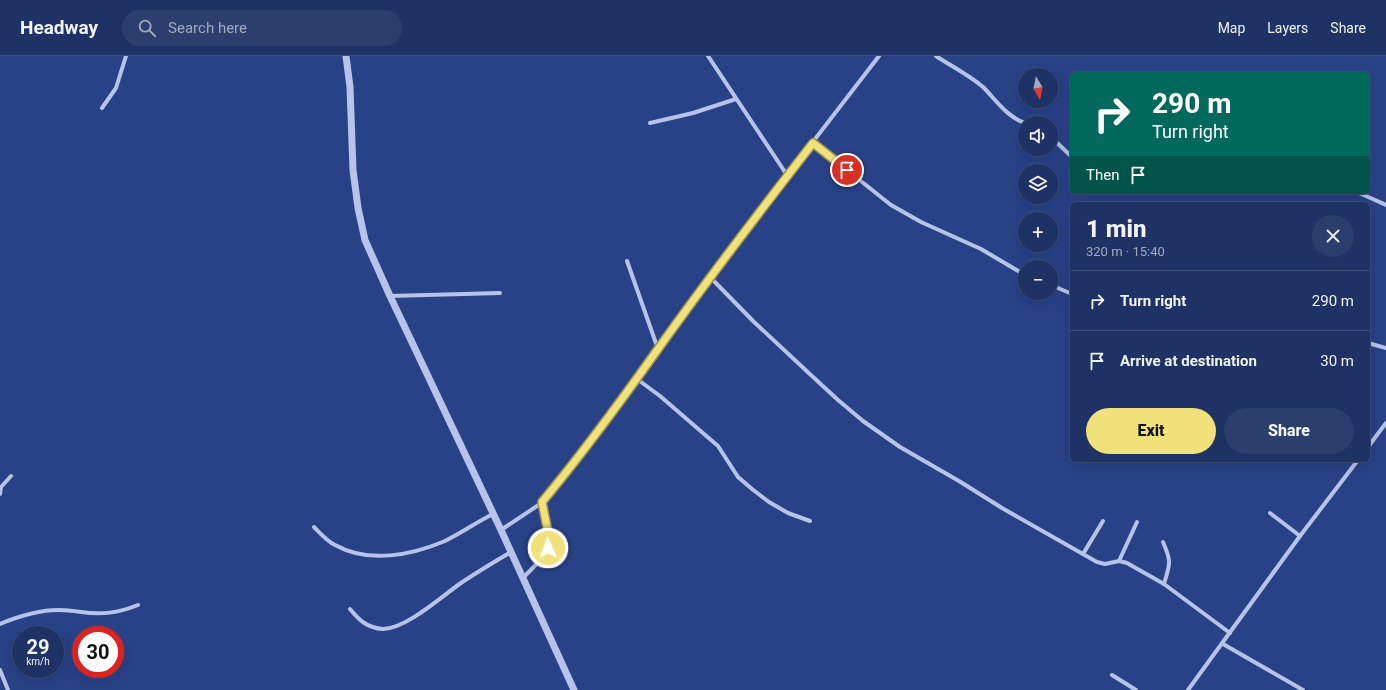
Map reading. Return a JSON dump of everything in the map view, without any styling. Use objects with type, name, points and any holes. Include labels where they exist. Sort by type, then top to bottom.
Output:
[{"type":"street","points":[[102,108],[116,88],[126,56]]},
{"type":"street","points":[[346,56],[350,87],[353,170],[358,208],[365,240],[574,690]]},
{"type":"street","points":[[708,56],[788,175]]},
{"type":"street","points":[[501,530],[542,502],[562,478],[637,379],[710,278],[878,56]]},
{"type":"street","points":[[936,56],[982,87],[996,103],[1018,119]]},
{"type":"street","points":[[650,122],[693,113],[736,98]]},
{"type":"street","points":[[813,143],[891,204],[921,222],[981,249],[1018,271]]},
{"type":"street","points":[[1058,144],[1070,155]]},
{"type":"street","points":[[1361,194],[1386,205]]},
{"type":"street","points":[[627,261],[658,349]]},
{"type":"street","points":[[710,278],[753,321],[812,376],[863,421],[900,447],[1002,508],[1097,562],[1104,564],[1119,561],[1127,563],[1164,584],[1230,633]]},
{"type":"street","points":[[1058,287],[1070,293]]},
{"type":"street","points":[[390,296],[500,293]]},
{"type":"street","points":[[1370,344],[1386,348]]},
{"type":"street","points":[[637,379],[660,396],[718,446],[738,477],[752,490],[782,509],[810,521]]},
{"type":"street","points":[[1370,444],[1386,423]]},
{"type":"street","points":[[1188,690],[1223,644],[1300,536],[1356,462]]},
{"type":"street","points":[[0,494],[1,486],[11,476]]},
{"type":"street","points":[[523,578],[542,558],[548,548],[549,537],[542,502]]},
{"type":"street","points":[[1270,513],[1300,536]]},
{"type":"street","points":[[314,527],[335,545],[352,552],[390,556],[408,553],[446,540],[493,514]]},
{"type":"street","points":[[1083,554],[1103,521]]},
{"type":"street","points":[[1119,561],[1137,522]]},
{"type":"street","points":[[1163,542],[1170,564],[1164,584]]},
{"type":"street","points":[[350,609],[359,620],[371,627],[384,629],[398,625],[418,614],[463,581],[511,552]]},
{"type":"street","points":[[0,624],[29,613],[43,610],[108,614],[123,611],[138,605]]},
{"type":"street","points":[[1223,644],[1303,690]]},
{"type":"street","points":[[0,670],[8,690]]},
{"type":"street","points":[[1112,674],[1136,690]]},
{"type":"route","points":[[548,548],[549,537],[542,502],[637,379],[745,230],[813,143],[847,170]]}]
